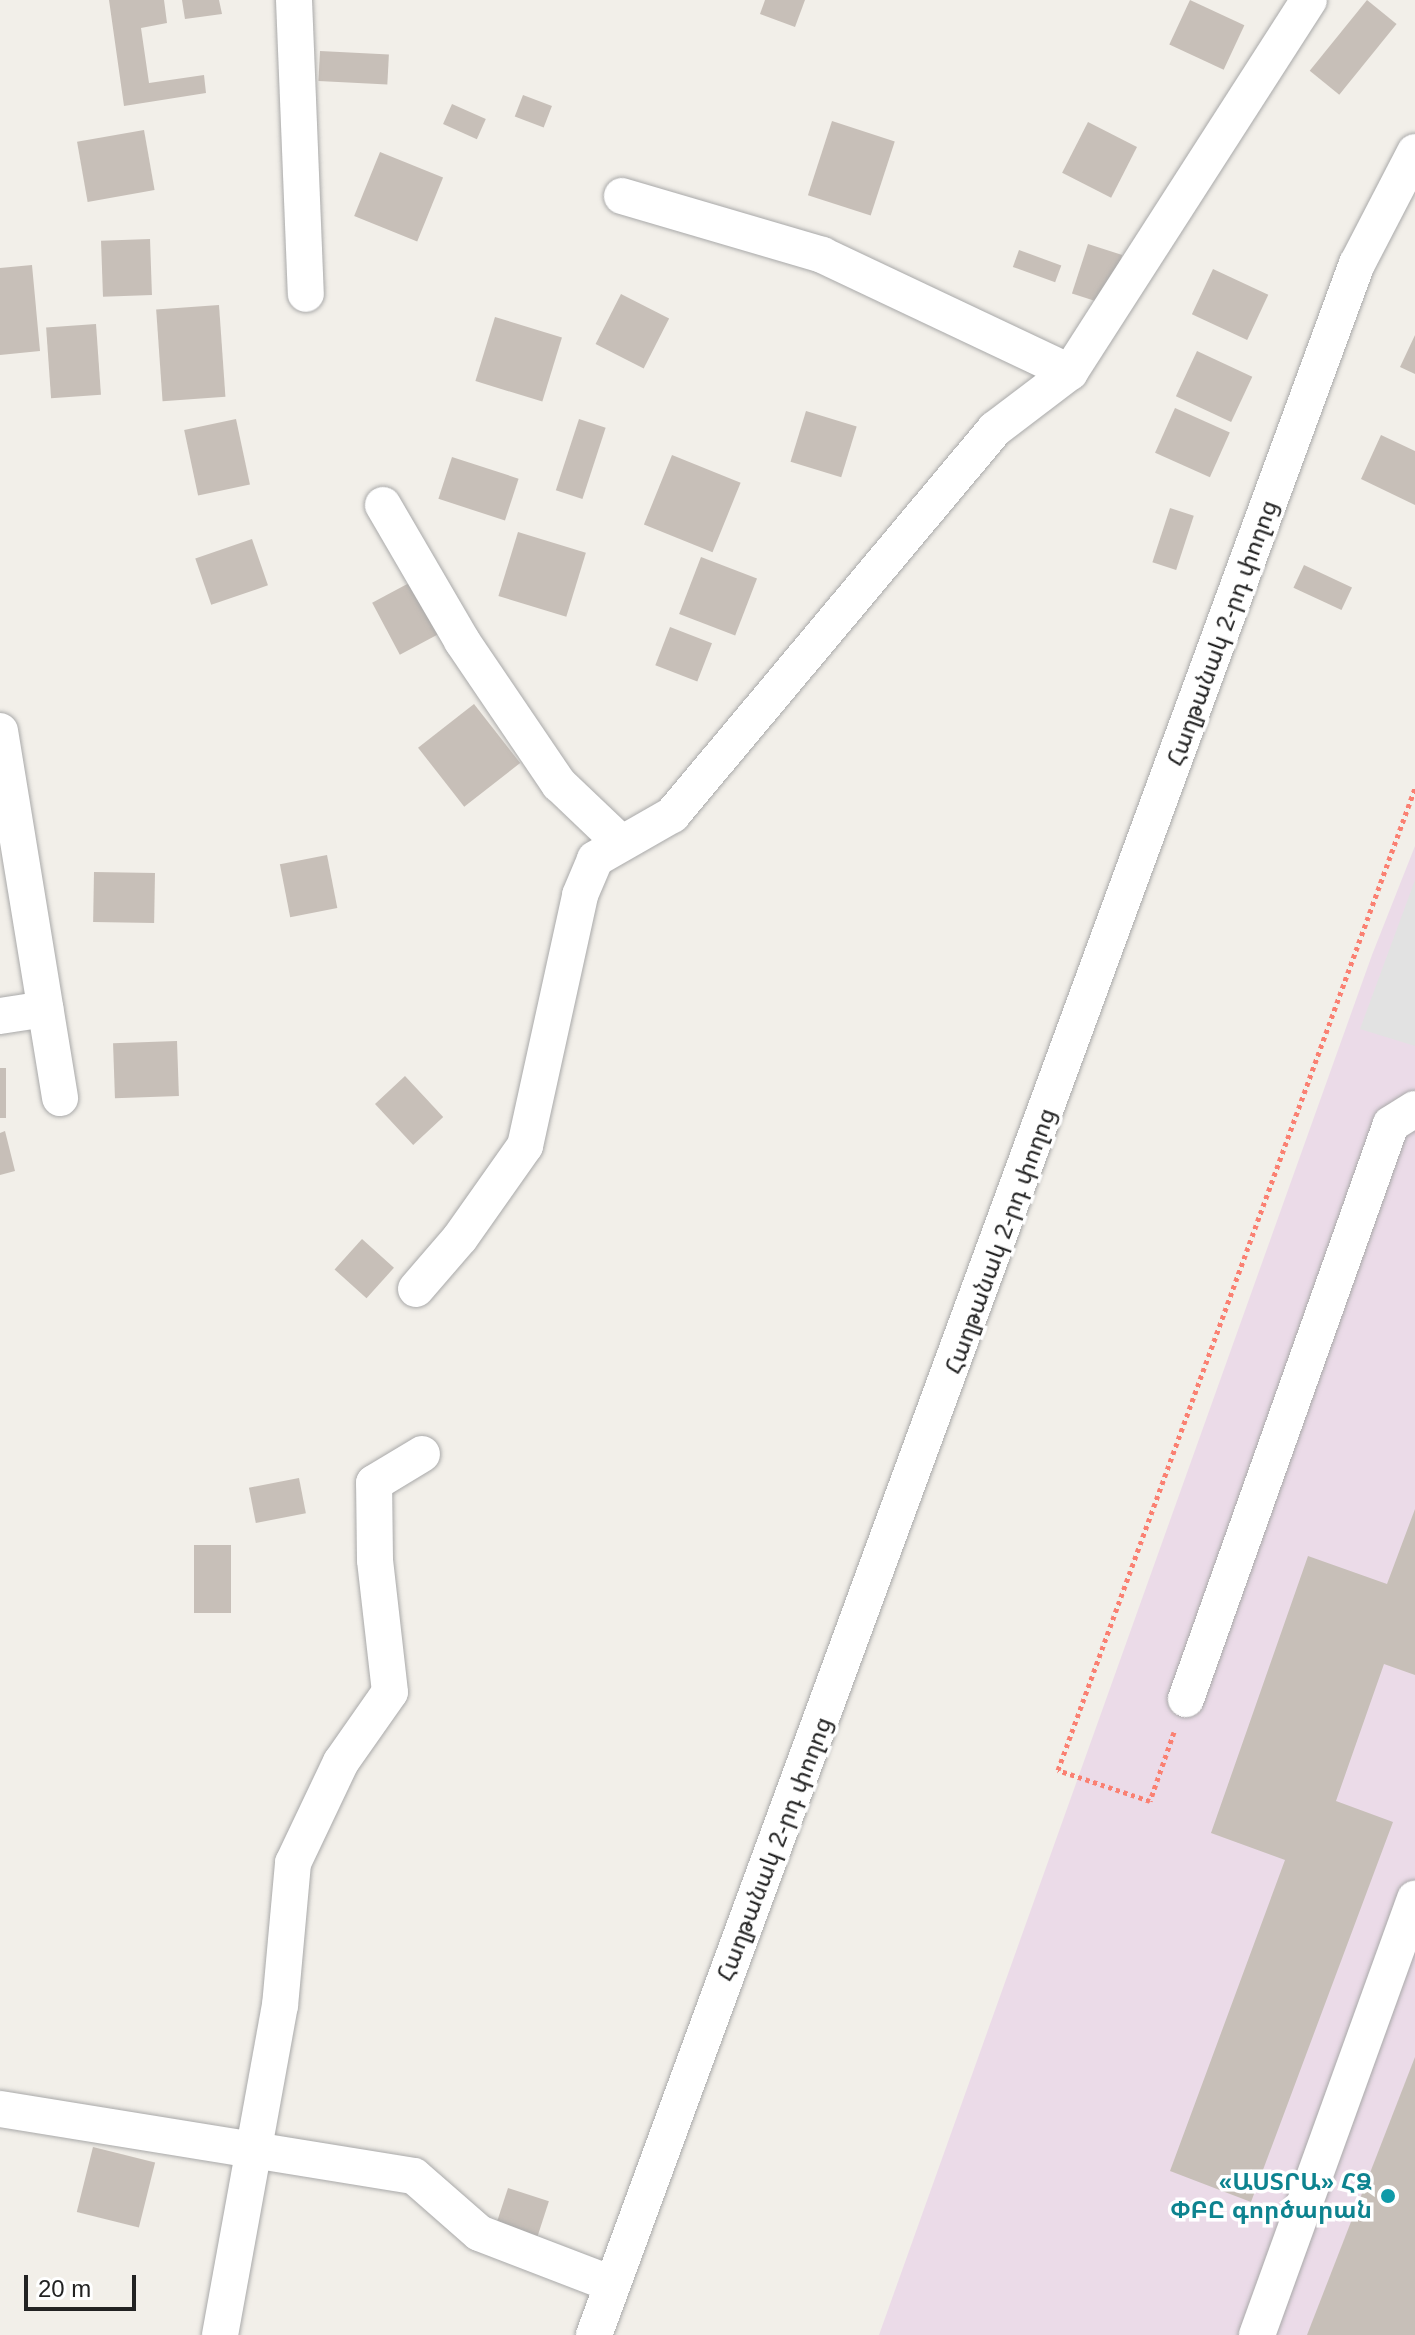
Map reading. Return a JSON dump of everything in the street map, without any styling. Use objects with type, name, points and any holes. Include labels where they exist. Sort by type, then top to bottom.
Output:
[{"type":"street","points":[[294,0],[306,294]]},
{"type":"street","points":[[416,1289],[460,1238],[525,1146],[580,895],[595,859],[672,815],[995,429],[1070,372],[1309,0]]},
{"type":"street","name":"Հաղթանակ 2-րդ փողոց","points":[[594,2335],[925,1446],[1357,264],[1415,152]]},
{"type":"street","points":[[622,196],[822,255],[1070,372]]},
{"type":"street","points":[[383,505],[462,641],[559,784],[620,842]]},
{"type":"street","points":[[0,731],[60,1098]]},
{"type":"street","points":[[0,1016],[45,1009]]},
{"type":"street","points":[[1186,1699],[1391,1124],[1415,1109]]},
{"type":"street","points":[[220,2335],[280,2006],[293,1863],[341,1762],[390,1692],[375,1560],[374,1483],[422,1454]]},
{"type":"street","points":[[1257,2335],[1415,1899]]},
{"type":"street","points":[[0,2109],[414,2176],[479,2233],[612,2284]]},
{"type":"path","points":[[1186,1699],[1150,1801],[1058,1770],[1415,788]]},
{"type":"shaded area","name":"«ԱՍՏՐԱ» ՀՁ ՓԲԸ գործարան","points":[[1415,846],[1415,2335],[879,2335],[1372,955]]},
{"type":"shaded area","points":[[1415,880],[1415,1046],[1360,1029]]},
{"type":"building","points":[[109,0],[164,0],[167,23],[141,28],[149,83],[204,75],[206,93],[124,106]]},
{"type":"building","points":[[182,0],[219,0],[222,14],[185,19]]},
{"type":"building","points":[[765,0],[805,0],[795,27],[760,14]]},
{"type":"building","points":[[1190,0],[1244,25],[1224,70],[1169,44]]},
{"type":"building","points":[[1367,0],[1397,24],[1339,95],[1310,71]]},
{"type":"building","points":[[320,51],[389,55],[387,85],[318,81]]},
{"type":"building","points":[[523,95],[552,106],[544,128],[515,116]]},
{"type":"building","points":[[452,104],[486,119],[477,139],[443,124]]},
{"type":"building","points":[[832,121],[895,141],[871,216],[808,195]]},
{"type":"building","points":[[1088,122],[1137,147],[1111,198],[1062,173]]},
{"type":"building","points":[[144,130],[155,190],[88,202],[77,142]]},
{"type":"building","points":[[380,152],[443,177],[417,241],[354,216]]},
{"type":"building","points":[[150,239],[152,295],[103,297],[101,241]]},
{"type":"building","points":[[1088,244],[1122,255],[1106,305],[1072,293]]},
{"type":"building","points":[[1019,250],[1061,265],[1055,282],[1013,267]]},
{"type":"building","points":[[32,265],[40,351],[0,355],[0,268]]},
{"type":"building","points":[[1213,269],[1268,295],[1247,340],[1192,314]]},
{"type":"building","points":[[621,294],[669,319],[644,368],[596,344]]},
{"type":"building","points":[[219,305],[225,397],[163,401],[156,309]]},
{"type":"building","points":[[495,317],[562,337],[542,402],[475,381]]},
{"type":"building","points":[[96,324],[101,395],[51,398],[46,327]]},
{"type":"building","points":[[1415,335],[1415,374],[1400,367]]},
{"type":"building","points":[[1197,351],[1252,377],[1231,422],[1176,396]]},
{"type":"building","points":[[1175,408],[1230,432],[1210,477],[1155,453]]},
{"type":"building","points":[[806,411],[857,426],[841,477],[791,462]]},
{"type":"building","points":[[236,419],[250,485],[198,496],[184,430]]},
{"type":"building","points":[[579,419],[606,428],[582,499],[556,490]]},
{"type":"building","points":[[1381,435],[1415,451],[1415,505],[1361,479]]},
{"type":"building","points":[[672,455],[741,483],[713,552],[644,525]]},
{"type":"building","points":[[452,457],[519,479],[505,520],[438,499]]},
{"type":"building","points":[[1170,508],[1194,516],[1176,570],[1152,562]]},
{"type":"building","points":[[518,532],[586,553],[566,617],[498,596]]},
{"type":"building","points":[[252,539],[268,585],[211,605],[195,559]]},
{"type":"building","points":[[701,557],[757,579],[735,635],[679,614]]},
{"type":"building","points":[[1304,565],[1352,587],[1341,610],[1293,588]]},
{"type":"building","points":[[411,582],[439,634],[400,655],[372,603]]},
{"type":"building","points":[[670,627],[712,643],[697,681],[655,665]]},
{"type":"building","points":[[474,704],[520,763],[464,807],[418,748]]},
{"type":"building","points":[[327,855],[337,908],[290,917],[280,864]]},
{"type":"building","points":[[94,872],[155,873],[154,923],[93,922]]},
{"type":"building","points":[[177,1041],[179,1096],[115,1098],[113,1043]]},
{"type":"building","points":[[0,1068],[6,1068],[6,1118],[0,1118]]},
{"type":"building","points":[[405,1076],[443,1117],[413,1145],[375,1104]]},
{"type":"building","points":[[5,1131],[15,1171],[0,1175],[0,1133]]},
{"type":"building","points":[[362,1239],[394,1268],[367,1298],[335,1269]]},
{"type":"building","points":[[299,1478],[306,1513],[256,1523],[249,1488]]},
{"type":"building","points":[[1415,1509],[1415,1675],[1384,1664],[1336,1801],[1393,1822],[1251,2202],[1170,2171],[1285,1860],[1211,1833],[1308,1556],[1387,1584]]},
{"type":"building","points":[[194,1545],[231,1545],[231,1613],[194,1613]]},
{"type":"building","name":"«ԱՍՏՐԱ» ՀՁ ՓԲԸ գործարան","points":[[1415,2057],[1415,2335],[1307,2335]]},
{"type":"building","points":[[93,2147],[155,2162],[139,2227],[77,2212]]},
{"type":"building","points":[[508,2188],[549,2201],[537,2238],[496,2225]]},
{"type":"place","name":"«ԱՍՏՐԱ» ՀՁ ՓԲԸ գործարան","points":[[1388,2196]]}]
